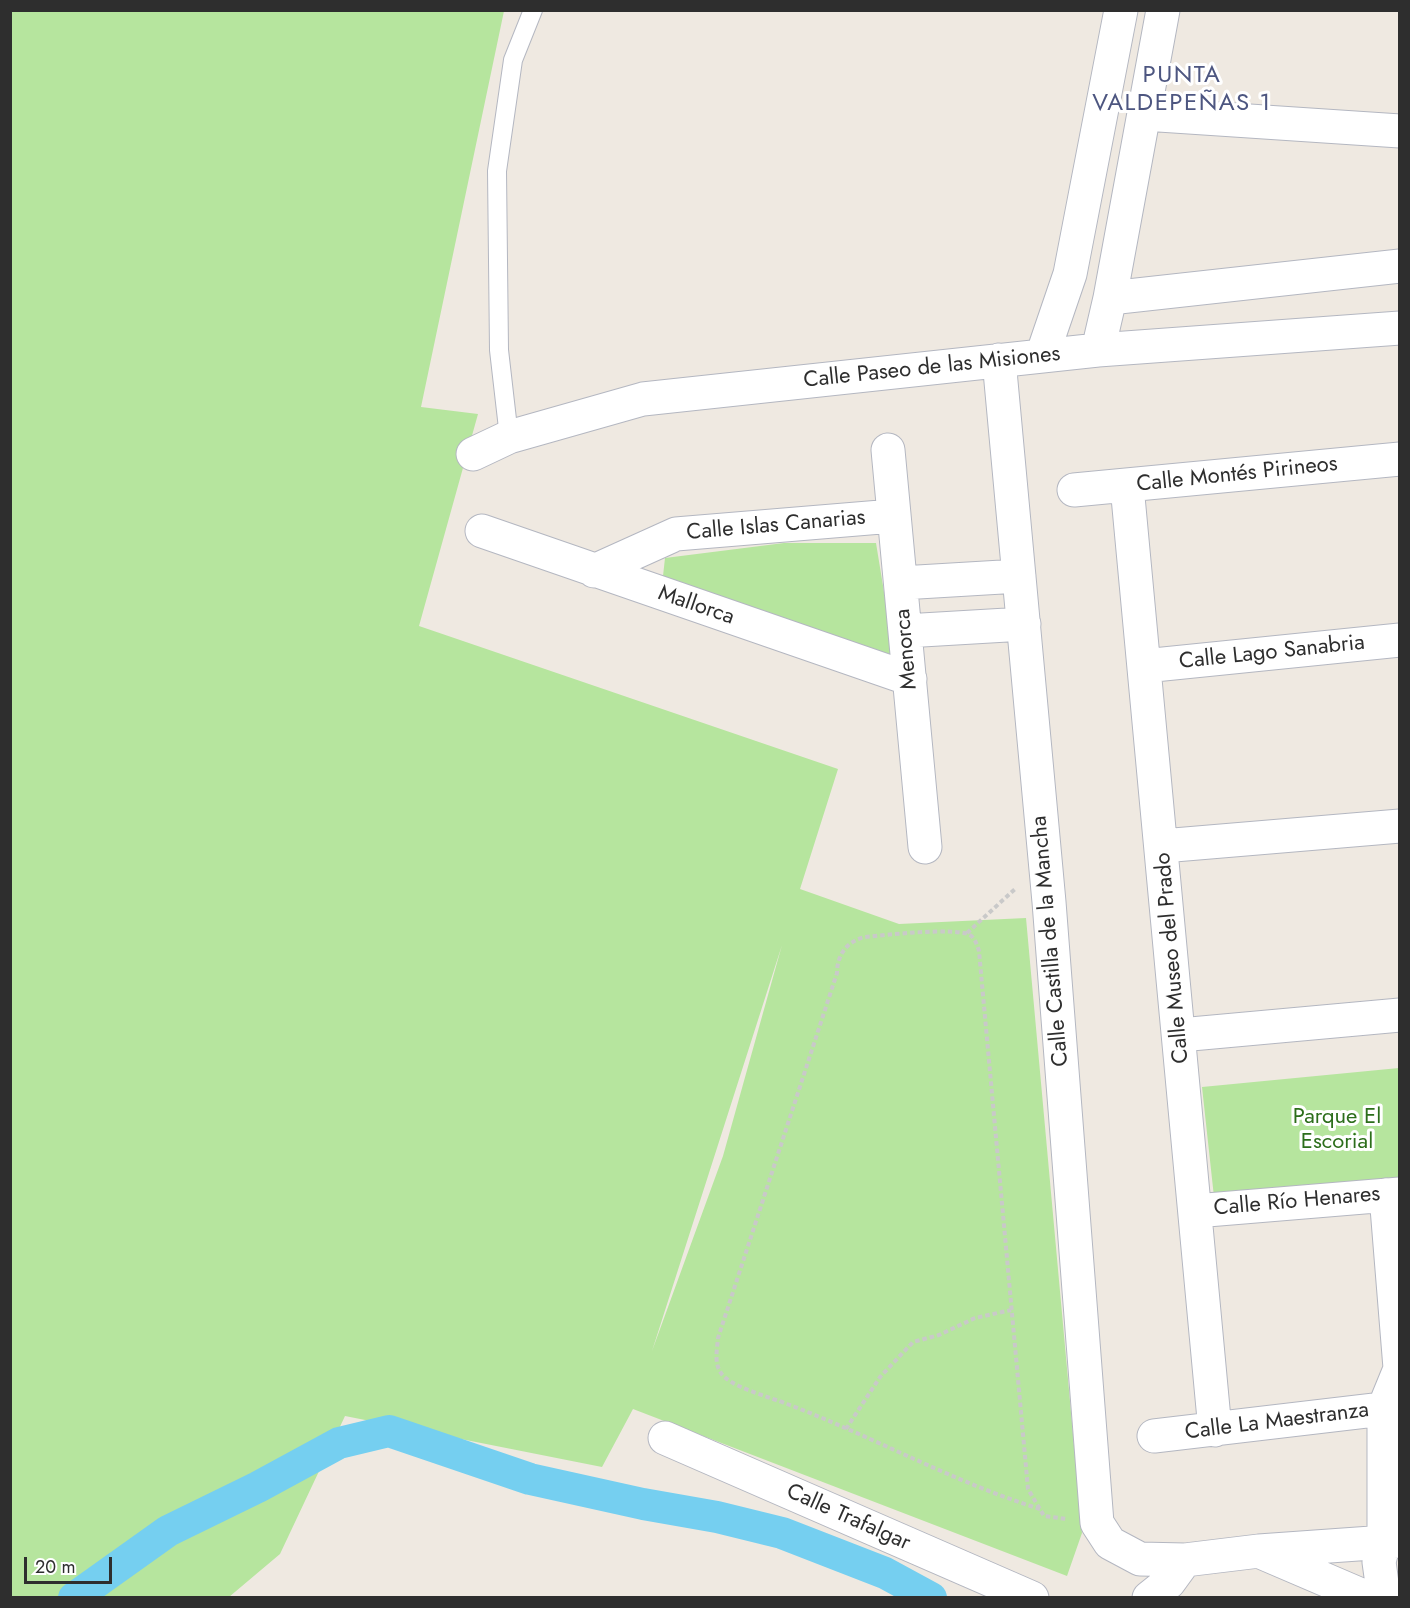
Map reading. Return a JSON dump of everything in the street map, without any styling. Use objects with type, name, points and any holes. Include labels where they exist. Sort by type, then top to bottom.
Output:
[{"type":"street","points":[[1042,356],[1070,274],[1120,10]]},
{"type":"street","points":[[1098,350],[1110,298],[1163,10]]},
{"type":"street","points":[[1144,114],[1400,131]]},
{"type":"street","points":[[1110,298],[1400,266]]},
{"type":"street","name":"Calle Paseo de las Misiones","points":[[473,454],[509,437],[643,399],[1098,350],[1400,328]]},
{"type":"street","name":"Calle Castilla de la Mancha","points":[[999,360],[1045,861],[1097,1523]]},
{"type":"street","name":"Menorca","points":[[888,450],[925,847]]},
{"type":"street","name":"Calle Montés Pirineos","points":[[1074,490],[1400,459]]},
{"type":"street","name":"Calle Museo del Prado","points":[[1127,486],[1180,1035],[1215,1430]]},
{"type":"street","name":"Calle Islas Canarias","points":[[594,571],[676,534],[893,516]]},
{"type":"street","name":"Mallorca","points":[[482,531],[910,678]]},
{"type":"street","points":[[901,583],[1019,576]]},
{"type":"street","points":[[905,631],[1024,624]]},
{"type":"street","name":"Calle Lago Sanabria","points":[[1144,666],[1400,640]]},
{"type":"street","points":[[1162,846],[1400,826]]},
{"type":"street","points":[[1180,1035],[1400,1015]]},
{"type":"street","points":[[1384,1598],[1379,1562],[1392,1541],[1392,1408],[1400,1368],[1393,1194]]},
{"type":"street","name":"Calle Río Henares","points":[[1195,1211],[1393,1194]]},
{"type":"street","name":"Calle La Maestranza","points":[[1154,1436],[1392,1408]]},
{"type":"street","name":"Calle Trafalgar","points":[[665,1438],[1032,1598]]},
{"type":"street","points":[[1097,1523],[1110,1543],[1140,1559],[1185,1560],[1259,1551],[1392,1541]]},
{"type":"street","points":[[1259,1551],[1368,1598]]},
{"type":"street","points":[[1149,1598],[1169,1582],[1185,1560]]},
{"type":"lane","points":[[509,437],[499,350],[497,171],[513,60],[533,10]]},
{"type":"path","points":[[967,933],[1045,861]]},
{"type":"path","points":[[1040,1509],[1003,1498],[846,1429],[734,1384],[721,1374],[716,1362],[718,1338],[837,973],[837,965],[841,953],[855,939],[949,932],[967,933],[974,938],[979,951],[1028,1489],[1040,1509],[1044,1516],[1097,1523]]},
{"type":"path","points":[[846,1429],[880,1377],[913,1342],[939,1335],[975,1318],[1011,1310]]},
{"type":"green space","points":[[11,11],[504,11],[421,407],[478,414],[419,626],[838,769],[800,889],[899,924],[1026,918],[1082,1533],[1067,1576],[633,1409],[602,1467],[345,1416],[280,1554],[229,1597],[11,1598]],"holes":[[[782,945],[723,1156],[652,1351]]]},
{"type":"green space","points":[[784,543],[876,543],[895,659],[662,585],[665,558]]},
{"type":"green space","name":"Parque El Escorial","points":[[1399,1068],[1399,1181],[1214,1197],[1202,1087]]},
{"type":"waterway","points":[[74,1598],[168,1531],[258,1487],[339,1443],[389,1431],[530,1479],[643,1504],[717,1517],[782,1533],[885,1573],[931,1598]]},
{"type":"district","name":"PUNTA VALDEPEÑAS 1","points":[[1182,90]]}]
